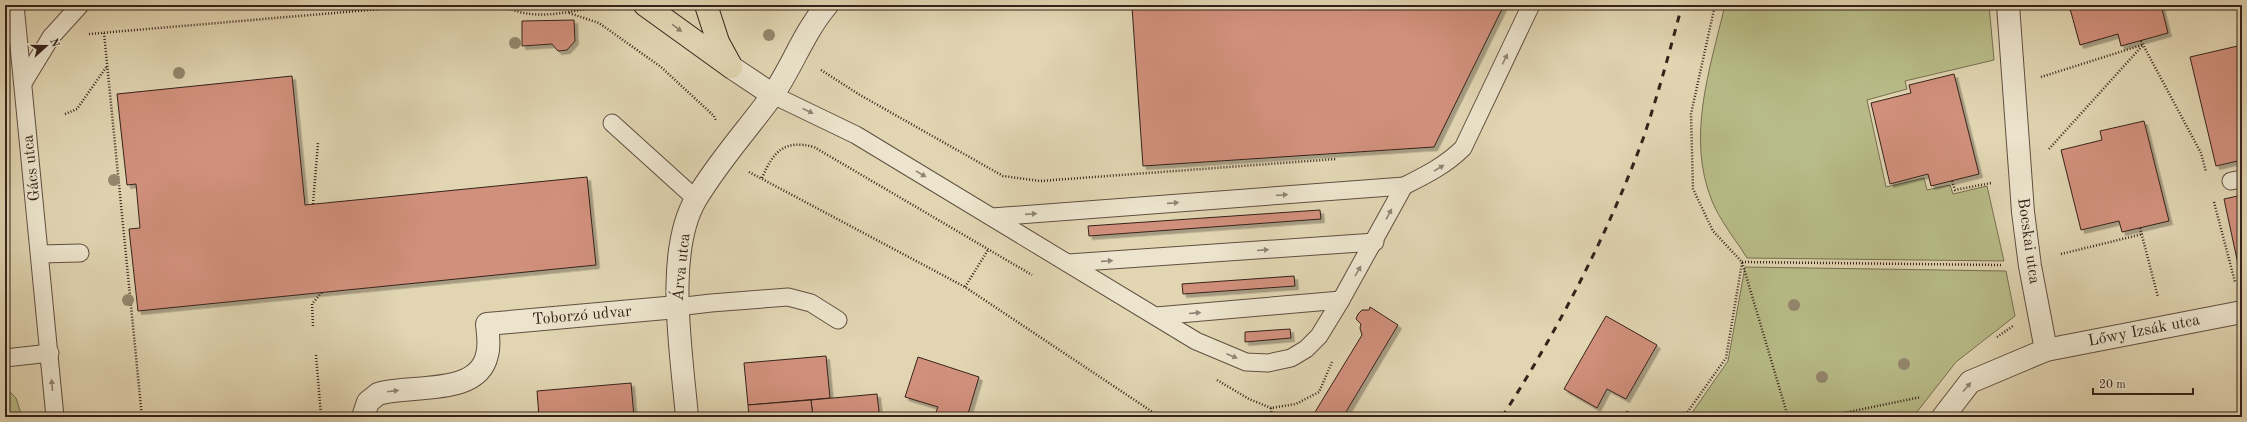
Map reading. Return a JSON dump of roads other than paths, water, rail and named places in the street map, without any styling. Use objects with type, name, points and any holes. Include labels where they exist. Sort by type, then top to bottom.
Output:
[{"type":"main road","points":[[645,5],[731,67]]},
{"type":"main road","points":[[706,5],[718,42],[731,67]]},
{"type":"street","name":"Árva utca","points":[[687,417],[677,308],[677,281],[680,251],[687,222],[696,199],[772,95],[827,5]]},
{"type":"street","name":"Bocskai utca","points":[[2008,5],[2023,212],[2030,266],[2046,350]]},
{"type":"street","points":[[731,67],[772,95]]},
{"type":"street","name":"Toborzó udvar","points":[[363,417],[368,402],[378,394],[457,384],[472,378],[483,365],[487,357],[488,324],[677,308]]},
{"type":"street","name":"Lőwy Izsák utca","points":[[2046,350],[2242,312]]},
{"type":"street","points":[[1943,417],[1970,382],[2046,350]]},
{"type":"lane","name":"Gács utca","points":[[16,5],[55,417]]},
{"type":"lane","points":[[23,83],[51,37],[80,5]]},
{"type":"lane","points":[[992,217],[1404,186],[1439,168],[1451,160],[1463,148],[1531,5]]},
{"type":"lane","points":[[772,95],[856,135],[1196,341],[1246,362],[1268,363],[1291,358],[1306,349],[1319,336],[1375,242],[1404,186]]},
{"type":"lane","points":[[612,123],[696,199]]},
{"type":"lane","points":[[1068,263],[1375,242]]},
{"type":"lane","points":[[40,254],[80,253]]},
{"type":"lane","points":[[677,308],[711,302],[788,297],[811,303],[838,320]]},
{"type":"lane","points":[[1156,316],[1341,300]]},
{"type":"lane","points":[[5,358],[50,353]]},
{"type":"railway","points":[[1502,417],[1523,384],[1562,316],[1614,211],[1643,139],[1664,72],[1682,5]]}]
